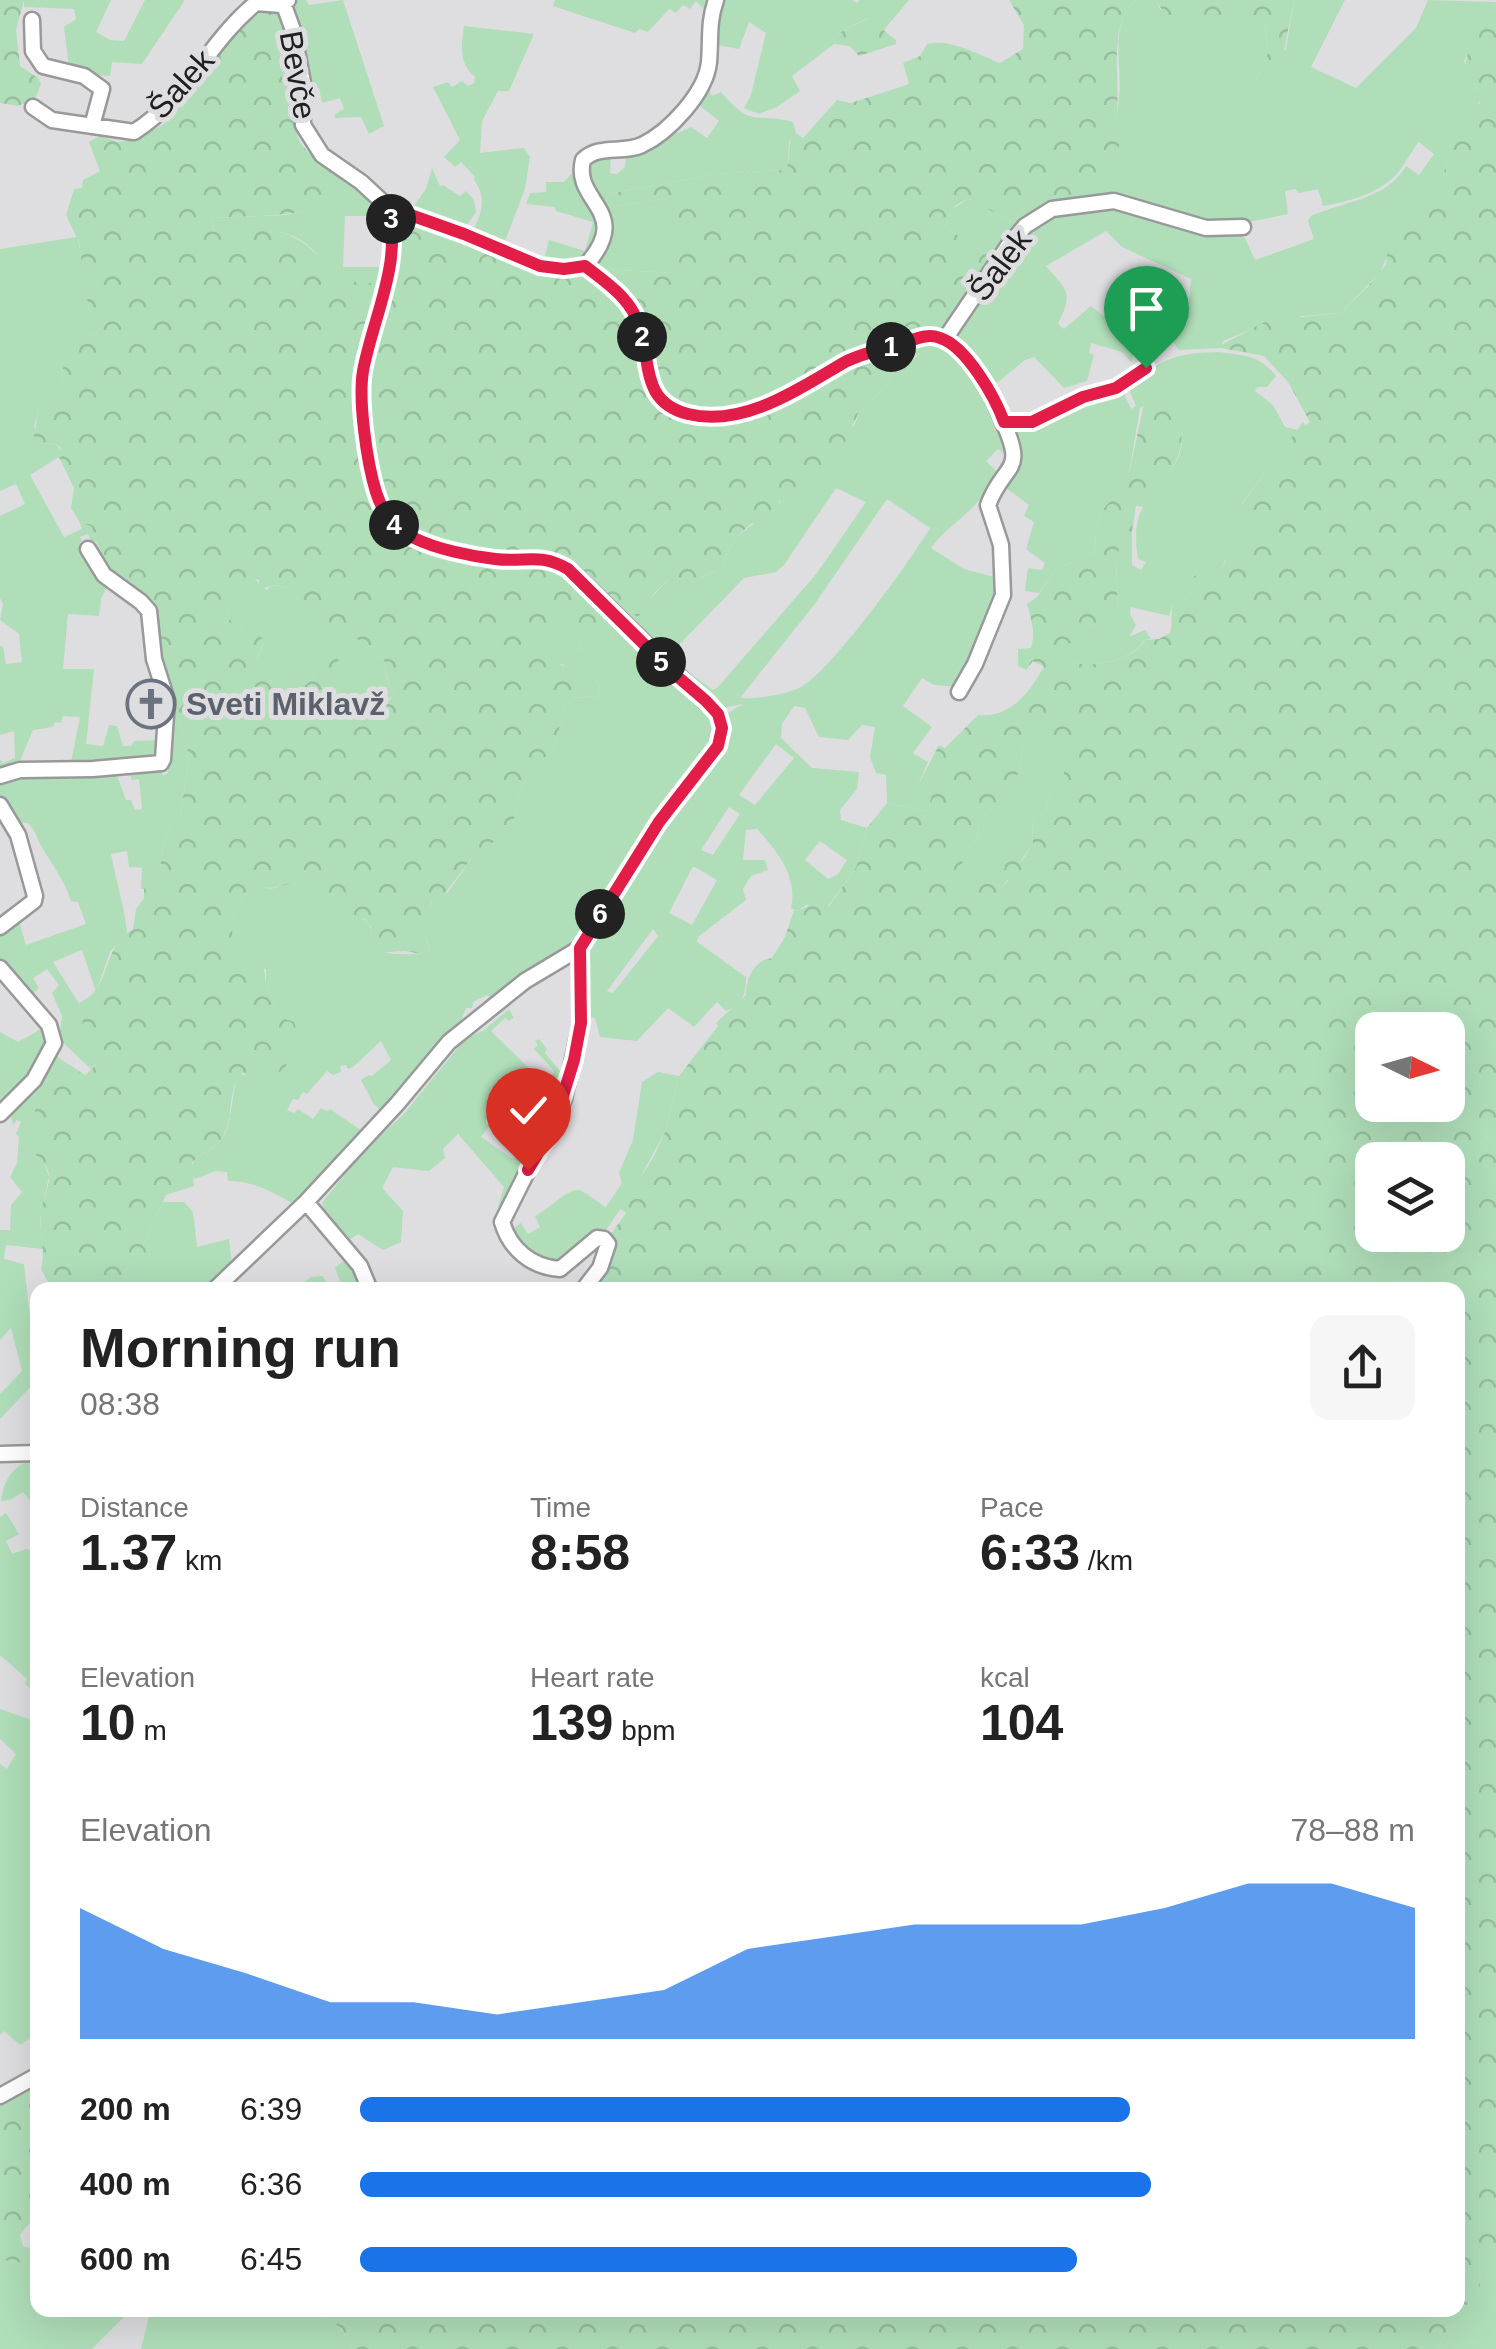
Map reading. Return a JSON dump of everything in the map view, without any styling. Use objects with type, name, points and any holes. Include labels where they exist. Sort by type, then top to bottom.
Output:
[{"type":"street","points":[[716,0],[708,30],[709,63],[701,88],[648,142],[634,148],[594,152],[583,160],[581,180],[604,215],[599,249],[585,266],[620,292],[640,326],[646,374],[660,400],[687,414],[714,416],[745,411],[804,389],[848,360],[928,335],[945,338],[980,374],[1013,442],[1015,460],[988,505],[1001,544],[1003,596],[976,664],[959,692]]},
{"type":"street","name":"Bevče","points":[[284,2],[303,83],[303,125],[322,155],[388,207],[540,266],[585,266]]},
{"type":"street","name":"Šalek","points":[[34,107],[52,120],[134,132],[180,95],[236,19],[256,3],[284,2]]},
{"type":"street","name":"Šalek","points":[[32,20],[34,51],[42,66],[84,76],[102,90],[92,126]]},
{"type":"street","name":"Šalek","points":[[945,338],[1008,246],[1025,226],[1052,209],[1114,202],[1206,228],[1242,227]]},
{"type":"street","points":[[222,1282],[306,1202],[397,1104],[448,1042],[525,981],[580,948],[659,822],[718,746],[722,728],[718,714],[568,569],[550,558],[496,560],[469,554],[415,539],[393,524],[376,494],[362,375],[393,253],[394,230],[388,207]]},
{"type":"street","points":[[1004,422],[1032,422],[1083,397],[1116,388],[1146,368]]},
{"type":"street","points":[[0,776],[20,770],[93,769],[161,763],[164,759],[168,700],[154,659],[148,611],[104,575],[88,549]]},
{"type":"street","points":[[0,805],[18,836],[35,896],[34,901],[0,927]]},
{"type":"street","points":[[580,948],[581,1023],[564,1099],[553,1128],[502,1222],[511,1244],[547,1268],[560,1269],[597,1238],[604,1239],[607,1253],[595,1282]]},
{"type":"street","points":[[0,968],[49,1025],[54,1043],[34,1080],[0,1114]]},
{"type":"street","points":[[306,1202],[360,1266],[367,1282]]},
{"type":"street","points":[[589,1282],[600,1268]]},
{"type":"street","points":[[0,1454],[30,1453]]},
{"type":"street","points":[[0,2096],[30,2079]]},
{"type":"green space","points":[[0,0],[24,0],[16,30],[20,66],[41,84],[35,99],[18,106],[0,103]]},
{"type":"green space","points":[[24,0],[111,0],[96,32],[110,40],[124,41],[145,0],[185,0],[142,64],[112,62],[110,76],[90,75],[90,69],[69,68],[64,27],[76,19],[74,9],[24,7]]},
{"type":"green space","points":[[306,0],[309,5],[343,0],[384,126],[369,134],[361,117],[335,118],[344,109],[340,98],[322,103],[319,88],[308,87],[290,7]]},
{"type":"green space","points":[[555,0],[713,0],[708,14],[696,1],[690,9],[683,5],[676,13],[669,9],[648,32],[639,29],[635,33],[553,6]]},
{"type":"green space","points":[[719,0],[909,0],[883,31],[867,18],[835,35],[834,44],[792,76],[800,91],[759,114],[744,108],[751,95],[766,33],[749,22],[739,49],[711,44]]},
{"type":"green space","points":[[1009,0],[1135,0],[1126,12],[1118,41],[1119,146],[1099,199],[1022,227],[969,199],[955,206],[945,227],[994,259],[965,311],[924,350],[895,370],[888,385],[860,410],[845,442],[822,467],[801,485],[780,494],[770,521],[752,523],[734,539],[721,569],[700,578],[669,579],[638,617],[625,610],[617,613],[555,555],[531,552],[493,556],[420,535],[393,519],[384,497],[368,394],[377,330],[397,258],[397,217],[564,273],[591,274],[599,269],[673,273],[673,197],[605,208],[596,196],[717,174],[785,170],[792,135],[803,138],[837,100],[851,103],[909,84],[903,63],[920,56],[927,44],[955,45],[1000,63],[1023,49],[1024,25]]},
{"type":"green space","points":[[1135,0],[1156,0],[1160,9],[1196,14],[1238,9],[1265,26],[1268,52],[1255,84],[1286,49],[1294,0],[1345,0],[1311,67],[1356,88],[1416,28],[1428,0],[1496,2],[1464,61],[1474,90],[1483,95],[1448,155],[1441,187],[1388,255],[1380,272],[1341,313],[1277,318],[1223,341],[1221,348],[1179,350],[1168,335],[1187,324],[1191,279],[1122,247],[1106,231],[1046,266],[1066,292],[1066,305],[1058,324],[1064,329],[1091,306],[1135,340],[1132,363],[1122,352],[1091,343],[1089,353],[1094,355],[1087,381],[1064,388],[1034,357],[993,382],[953,340],[954,330],[1013,245],[1043,218],[1094,207],[1151,214],[1245,238],[1255,260],[1314,239],[1308,221],[1311,216],[1376,193],[1398,177],[1406,166],[1419,175],[1434,154],[1419,142],[1396,175],[1371,192],[1323,206],[1318,189],[1285,191],[1288,214],[1226,227],[1099,199],[1119,98],[1119,35]]},
{"type":"green space","points":[[1156,0],[1294,0],[1280,72],[1271,90],[1255,84],[1268,52],[1265,26],[1238,9],[1211,19],[1196,14],[1189,21],[1178,19],[1165,13]]},
{"type":"green space","points":[[1496,2],[1496,2261],[1483,2272],[1478,2293],[1465,2307],[1465,1282],[596,1282],[609,1237],[626,1213],[620,1209],[665,1132],[679,1076],[718,1026],[716,1023],[746,995],[749,976],[756,966],[772,958],[785,937],[794,910],[816,902],[829,906],[856,868],[867,828],[887,803],[928,812],[932,793],[915,791],[939,745],[945,748],[978,715],[1010,708],[1044,667],[1033,661],[1026,670],[1018,666],[1018,649],[1031,648],[1032,642],[1027,604],[1037,597],[1055,570],[1096,551],[1095,534],[1102,510],[1124,487],[1129,474],[1145,399],[1154,398],[1177,419],[1181,431],[1179,455],[1144,507],[1136,506],[1132,532],[1125,530],[1116,559],[1118,608],[1100,627],[1087,625],[1078,640],[1056,648],[1049,660],[1054,665],[1111,661],[1127,656],[1145,640],[1170,633],[1174,599],[1182,602],[1194,591],[1187,580],[1222,568],[1232,548],[1242,545],[1249,549],[1255,543],[1255,527],[1241,505],[1303,422],[1310,422],[1288,382],[1264,356],[1221,345],[1284,312],[1302,317],[1341,313],[1369,285],[1386,264],[1394,225],[1441,187],[1448,155],[1468,119],[1465,108],[1479,104],[1482,95],[1466,75],[1469,50]],"holes":[[[1038,738],[1054,739],[1064,750],[1064,782],[1049,794],[1045,812],[1032,819],[1033,844],[1022,861],[1006,859],[1008,881],[1002,887],[973,875],[962,864],[965,851],[977,840],[979,820],[1019,773],[1023,747]]]},
{"type":"green space","points":[[258,7],[273,8],[284,15],[299,77],[297,135],[315,158],[347,176],[344,195],[337,205],[322,209],[213,218],[212,232],[282,233],[306,245],[327,269],[344,280],[383,283],[369,328],[367,480],[370,502],[385,526],[411,542],[553,564],[617,624],[611,636],[582,651],[577,633],[551,634],[548,647],[559,655],[561,665],[593,678],[600,688],[598,696],[572,698],[565,706],[554,749],[524,778],[507,833],[474,855],[439,901],[432,901],[425,926],[430,952],[427,955],[405,951],[377,953],[372,948],[371,927],[365,919],[336,914],[302,886],[257,885],[240,901],[232,923],[235,945],[250,962],[263,962],[279,1017],[294,1022],[295,1047],[288,1063],[267,1079],[243,1073],[238,1079],[223,1136],[192,1163],[194,1186],[166,1195],[143,1246],[147,1250],[145,1256],[134,1259],[125,1272],[128,1282],[48,1282],[41,1269],[41,1213],[49,1174],[31,1146],[36,1108],[32,1087],[53,1054],[85,1075],[96,1065],[82,1026],[79,1003],[98,986],[117,943],[133,929],[144,889],[158,873],[167,833],[181,814],[188,760],[187,742],[179,719],[171,717],[155,654],[153,612],[104,569],[92,527],[79,521],[71,508],[74,488],[59,457],[61,448],[55,443],[42,444],[34,436],[38,412],[63,388],[62,371],[73,342],[98,332],[107,316],[105,312],[89,312],[79,242],[66,215],[74,189],[82,188],[83,180],[100,171],[89,142],[100,136],[118,142],[132,140],[163,125],[237,28]],"holes":[[[255,579],[259,580],[259,590],[274,585],[289,588],[324,625],[356,634],[360,658],[373,653],[384,659],[394,695],[388,701],[379,698],[368,705],[343,700],[346,688],[331,671],[339,660],[332,654],[322,655],[317,673],[305,685],[302,696],[293,696],[263,676],[254,664],[264,642],[260,635],[241,629],[227,617],[229,606]]]},
{"type":"green space","points":[[868,18],[896,44],[859,56],[850,46],[834,44],[835,35]]},
{"type":"green space","points":[[464,26],[534,34],[509,91],[498,91],[482,121],[480,153],[524,148],[530,157],[525,189],[505,241],[472,232],[482,206],[481,193],[475,177],[461,162],[455,167],[444,157],[460,140],[433,87],[448,82],[452,87],[462,81],[468,86],[474,83],[475,77],[462,54]]},
{"type":"green space","points":[[706,85],[712,96],[721,92],[748,115],[793,122],[796,133],[790,140],[785,170],[717,174],[596,196],[584,166],[589,158],[611,154],[610,173],[617,174],[625,167],[626,154],[670,129],[678,133],[691,127],[707,138],[719,121],[699,105],[688,116]]},
{"type":"green space","points":[[432,168],[440,186],[460,196],[466,191],[474,200],[476,212],[464,230],[411,210],[426,189]]},
{"type":"green space","points":[[574,171],[596,205],[599,235],[583,264],[543,262],[549,240],[585,251],[593,222],[556,211],[555,207],[526,204],[530,193],[546,192],[546,182],[564,182]]},
{"type":"green space","points":[[347,176],[382,211],[388,235],[383,283],[337,278],[301,240],[277,231],[212,233],[213,218],[285,215],[337,205],[344,195]],"holes":[[[345,216],[382,216],[383,267],[343,267]]]},
{"type":"green space","points":[[673,197],[674,273],[599,269],[605,208]]},
{"type":"green space","points":[[969,199],[1022,227],[994,259],[945,227],[950,210]]},
{"type":"green space","points":[[77,237],[88,308],[107,316],[98,332],[90,335],[62,370],[63,388],[38,412],[34,427],[42,444],[55,443],[62,451],[30,475],[64,537],[82,529],[79,521],[92,527],[98,542],[91,541],[88,534],[80,537],[78,545],[108,585],[99,616],[68,614],[63,669],[94,669],[86,744],[103,746],[109,725],[117,726],[123,746],[131,746],[134,741],[164,740],[156,761],[70,767],[80,717],[63,716],[61,723],[55,722],[53,727],[33,730],[17,768],[0,773],[0,759],[3,763],[15,758],[14,731],[0,735],[0,646],[6,664],[22,662],[19,634],[0,620],[0,516],[25,504],[16,484],[0,491],[0,249]]},
{"type":"green space","points":[[936,337],[982,382],[1010,458],[998,449],[986,461],[1001,476],[985,502],[980,499],[931,548],[964,569],[1002,579],[1000,594],[961,687],[934,685],[922,678],[903,706],[932,727],[913,753],[928,762],[916,790],[932,793],[928,812],[887,803],[886,775],[876,773],[870,757],[875,727],[862,725],[848,740],[819,737],[805,708],[794,706],[782,724],[781,738],[812,768],[859,772],[857,789],[840,810],[841,820],[867,828],[856,868],[828,906],[806,905],[798,911],[791,908],[789,875],[778,855],[757,829],[746,830],[743,860],[765,860],[768,870],[751,876],[743,889],[746,900],[698,937],[697,942],[746,977],[740,1001],[726,1011],[717,1002],[694,1027],[668,1008],[637,1041],[600,1037],[595,1018],[583,1015],[583,955],[632,868],[716,753],[728,713],[743,704],[717,706],[617,613],[625,610],[634,615],[669,579],[701,578],[721,569],[734,539],[780,503],[780,494],[801,485],[855,424],[860,410],[888,385],[895,370],[914,359]],"holes":[[[836,488],[866,502],[817,573],[718,687],[713,690],[673,661],[669,656],[672,652],[744,578],[776,572]],[[887,499],[930,528],[870,614],[814,677],[788,692],[740,698],[814,605]],[[776,744],[794,758],[755,805],[739,795]],[[729,807],[740,814],[713,855],[701,850]],[[820,841],[847,860],[838,874],[828,879],[805,860]],[[692,868],[717,880],[692,925],[669,913]],[[653,929],[658,936],[612,993],[607,991]]]},
{"type":"green space","points":[[1219,352],[1251,357],[1269,369],[1276,376],[1267,387],[1257,387],[1255,391],[1273,405],[1285,427],[1298,430],[1241,504],[1255,527],[1255,543],[1225,560],[1222,568],[1202,572],[1194,591],[1182,602],[1174,600],[1169,616],[1131,607],[1136,625],[1129,637],[1145,630],[1151,639],[1144,640],[1134,651],[1102,663],[1066,662],[1054,666],[1048,660],[1055,648],[1087,625],[1100,627],[1118,608],[1116,558],[1125,530],[1132,532],[1132,565],[1141,570],[1146,562],[1138,559],[1138,519],[1174,466],[1182,441],[1180,427],[1154,398],[1140,408],[1129,474],[1124,487],[1102,510],[1095,534],[1096,551],[1055,570],[1039,593],[1025,591],[1028,568],[1042,570],[1045,563],[1026,549],[1034,522],[1024,516],[1029,505],[1002,485],[1006,478],[1008,427],[1122,389],[1131,409],[1136,406],[1127,385],[1135,379],[1139,383],[1152,369],[1178,356]]},
{"type":"green space","points":[[255,579],[266,590],[273,585],[289,588],[325,624],[357,634],[360,646],[384,659],[394,695],[376,703],[342,700],[346,688],[317,662],[317,673],[305,685],[302,696],[293,696],[263,676],[254,664],[264,643],[227,617],[229,606]]},
{"type":"green space","points":[[617,624],[689,690],[716,722],[716,737],[579,941],[565,946],[494,1001],[487,995],[473,1002],[472,1008],[466,1008],[459,1025],[440,1041],[441,1045],[413,1073],[383,1113],[361,1080],[391,1060],[381,1041],[353,1067],[340,1066],[341,1072],[333,1075],[327,1071],[307,1094],[303,1092],[298,1100],[293,1099],[287,1110],[294,1113],[298,1109],[313,1119],[321,1108],[330,1109],[362,1131],[294,1204],[255,1185],[228,1181],[227,1172],[215,1171],[195,1179],[190,1170],[192,1164],[223,1137],[239,1075],[250,1074],[279,1017],[266,983],[266,969],[245,959],[234,945],[232,926],[243,897],[257,885],[300,885],[333,909],[366,921],[371,929],[372,948],[377,951],[430,952],[424,930],[425,916],[433,900],[448,892],[474,855],[513,823],[524,778],[554,749],[565,706],[572,698],[598,696],[600,688],[593,678],[562,664],[547,647],[551,633],[577,632],[582,651],[611,636]]},
{"type":"green space","points":[[171,717],[179,719],[188,760],[181,814],[167,834],[158,874],[141,889],[142,868],[129,867],[127,851],[111,854],[127,932],[110,952],[96,992],[82,950],[53,962],[83,1010],[82,1026],[96,1064],[91,1069],[59,1039],[62,1016],[52,993],[59,985],[47,969],[33,978],[39,988],[28,998],[0,963],[0,932],[17,914],[26,945],[86,924],[78,902],[71,901],[32,828],[28,823],[14,822],[0,802],[0,779],[7,775],[115,770],[126,800],[131,800],[135,810],[142,809],[139,779],[132,780],[129,772],[158,767],[163,775],[168,773]]},
{"type":"green space","points":[[1038,738],[1054,738],[1064,750],[1064,782],[1049,794],[1045,812],[1032,819],[1033,844],[1002,887],[972,875],[961,864],[965,851],[977,840],[979,820],[1019,773],[1023,747]]},
{"type":"green space","points":[[509,1009],[514,1018],[505,1018],[491,1031],[547,1086],[554,1071],[534,1049],[538,1045],[535,1041],[539,1039],[561,1072],[527,1124],[517,1109],[509,1116],[497,1114],[486,1119],[486,1124],[491,1124],[481,1137],[513,1159],[531,1139],[528,1135],[565,1075],[553,1119],[505,1205],[498,1207],[504,1187],[458,1134],[443,1149],[445,1158],[429,1171],[393,1167],[382,1188],[403,1211],[401,1242],[383,1250],[358,1234],[347,1242],[326,1216],[322,1203],[365,1149],[403,1115],[465,1039],[484,1030]]},
{"type":"green space","points":[[43,1028],[49,1044],[40,1064],[0,1111],[0,1032],[18,1042]]},
{"type":"green space","points":[[658,1072],[679,1076],[665,1132],[634,1189],[604,1233],[565,1264],[538,1262],[508,1232],[521,1223],[528,1234],[540,1227],[535,1216],[573,1191],[606,1207],[622,1183],[619,1173],[633,1140],[642,1082]]},
{"type":"green space","points":[[32,1087],[37,1102],[31,1131],[49,1176],[40,1220],[43,1249],[6,1245],[4,1259],[24,1264],[30,1316],[30,1387],[0,1419],[0,1394],[22,1371],[11,1328],[0,1340],[0,1230],[10,1230],[11,1205],[22,1192],[10,1177],[17,1163],[16,1134],[21,1122],[17,1120],[13,1125],[11,1116]]},
{"type":"green space","points":[[163,1202],[184,1202],[193,1212],[197,1247],[229,1239],[232,1265],[218,1282],[128,1282],[125,1272],[143,1246]]},
{"type":"green space","points":[[348,1257],[361,1282],[338,1282],[335,1268]]},
{"type":"green space","points":[[323,1276],[326,1282],[304,1282],[311,1277]]},
{"type":"green space","points":[[30,1461],[30,1501],[23,1492],[1,1501],[11,1473]]},
{"type":"green space","points":[[6,1513],[19,1534],[6,1541],[12,1554],[30,1550],[30,1688],[25,1684],[27,1679],[0,1655],[0,1517]]},
{"type":"green space","points":[[0,1709],[30,1720],[30,2040],[20,2045],[4,2031],[0,2035],[0,1764],[7,1769],[16,1754],[0,1739]]},
{"type":"green space","points":[[30,2081],[30,2223],[20,2235],[23,2246],[30,2248],[30,2263],[0,2260],[0,2099]]},
{"type":"green space","points":[[0,2260],[30,2263],[30,2317],[124,2317],[92,2349],[0,2349]]},
{"type":"green space","points":[[1496,2261],[1496,2349],[1437,2349],[1455,2317],[1465,2317],[1465,2307],[1478,2293],[1483,2271]]},
{"type":"green space","points":[[149,2317],[325,2317],[335,2322],[352,2349],[141,2349]]},
{"type":"green space","points":[[325,2317],[1455,2317],[1437,2349],[352,2349],[346,2335]]},
{"type":"place","name":"Sveti Miklavž","points":[[151,704]]},
{"type":"route","points":[[528,1170],[553,1128],[574,1060],[581,1023],[580,948],[659,822],[718,746],[722,728],[718,714],[706,701],[568,569],[550,558],[496,560],[469,554],[415,539],[393,524],[376,494],[362,375],[393,253],[394,230],[388,207],[540,266],[585,266],[620,292],[640,326],[646,374],[660,400],[687,414],[714,416],[745,411],[804,389],[848,360],[928,335],[947,340],[980,374],[1004,422],[1016,424],[1032,422],[1083,397],[1116,388],[1146,368]]}]
